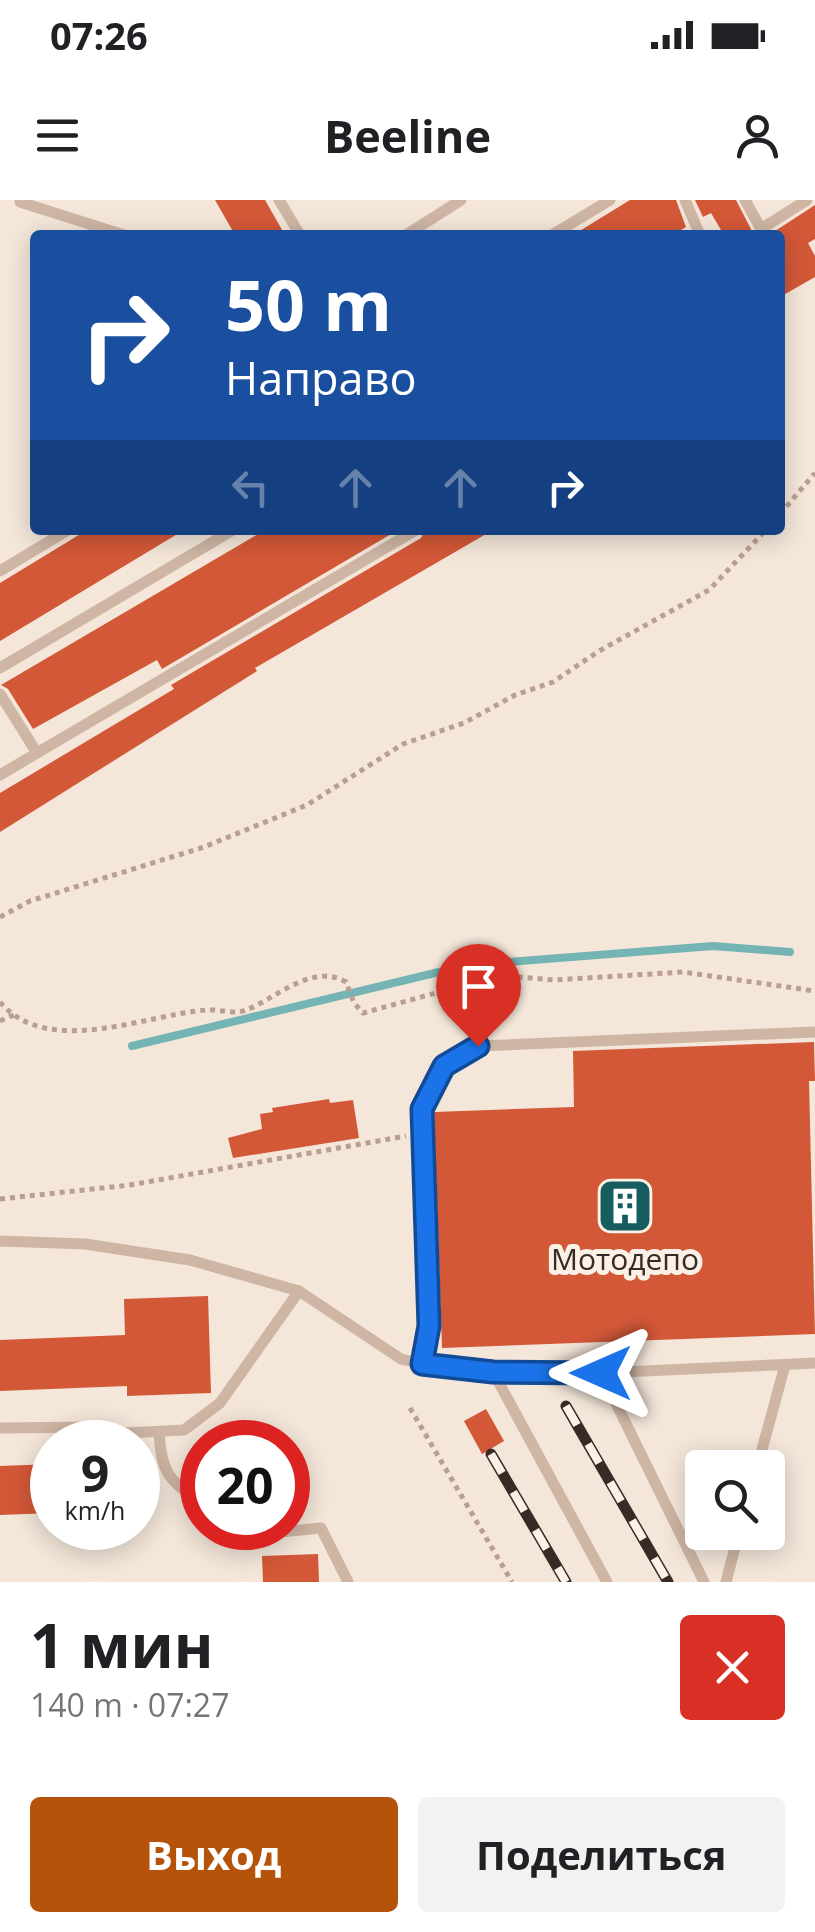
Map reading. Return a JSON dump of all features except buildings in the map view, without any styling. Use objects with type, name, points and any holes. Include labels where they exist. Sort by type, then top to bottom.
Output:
[{"type":"lane","points":[[279,200],[297,230]]},
{"type":"lane","points":[[414,230],[461,200]]},
{"type":"lane","points":[[560,230],[610,200]]},
{"type":"lane","points":[[684,200],[698,230]]},
{"type":"lane","points":[[744,200],[762,228],[807,200]]},
{"type":"lane","points":[[20,202],[108,230]]},
{"type":"lane","points":[[0,571],[60,535]]},
{"type":"lane","points":[[0,668],[225,535]]},
{"type":"lane","points":[[0,775],[408,535]]},
{"type":"lane","points":[[0,694],[37,753]]},
{"type":"lane","points":[[422,1364],[429,1326],[422,1109],[444,1066],[478,1046],[815,1032]]},
{"type":"lane","points":[[0,1241],[85,1244],[190,1260],[300,1290],[401,1359],[422,1364],[493,1372],[601,1373],[815,1363]]},
{"type":"lane","points":[[160,1433],[184,1430],[220,1403],[300,1290]]},
{"type":"lane","points":[[762,1450],[785,1364]]},
{"type":"lane","points":[[493,1372],[607,1582]]},
{"type":"lane","points":[[601,1373],[704,1582]]},
{"type":"lane","points":[[0,1428],[30,1427]]},
{"type":"lane","points":[[160,1448],[163,1470],[180,1488]]},
{"type":"lane","points":[[310,1529],[321,1528],[348,1582]]},
{"type":"lane","points":[[726,1582],[734,1550]]},
{"type":"path","points":[[785,508],[815,473]]},
{"type":"path","points":[[0,917],[30,901],[204,847],[307,805],[404,744],[464,724],[515,696],[553,682],[599,651],[708,590],[761,535]]},
{"type":"path","points":[[0,1002],[14,1015],[52,1031],[115,1027],[208,1010],[242,1012],[312,979],[339,978],[346,982],[354,1003],[363,1013],[476,982],[519,977],[554,980],[683,972],[815,991]]},
{"type":"path","points":[[0,1022],[14,1015]]},
{"type":"path","points":[[0,1199],[130,1186],[424,1134]]},
{"type":"path","points":[[410,1408],[512,1582]]},
{"type":"waterway","points":[[132,1046],[468,965],[713,946],[790,952]]},
{"type":"railway","points":[[566,1406],[668,1582]]},
{"type":"railway","points":[[491,1454],[566,1582]]},
{"type":"place","name":"Мотодепо","points":[[625,1206]]},
{"type":"route","points":[[478,1046],[444,1066],[422,1109],[429,1326],[422,1364],[493,1372],[601,1373]]}]
